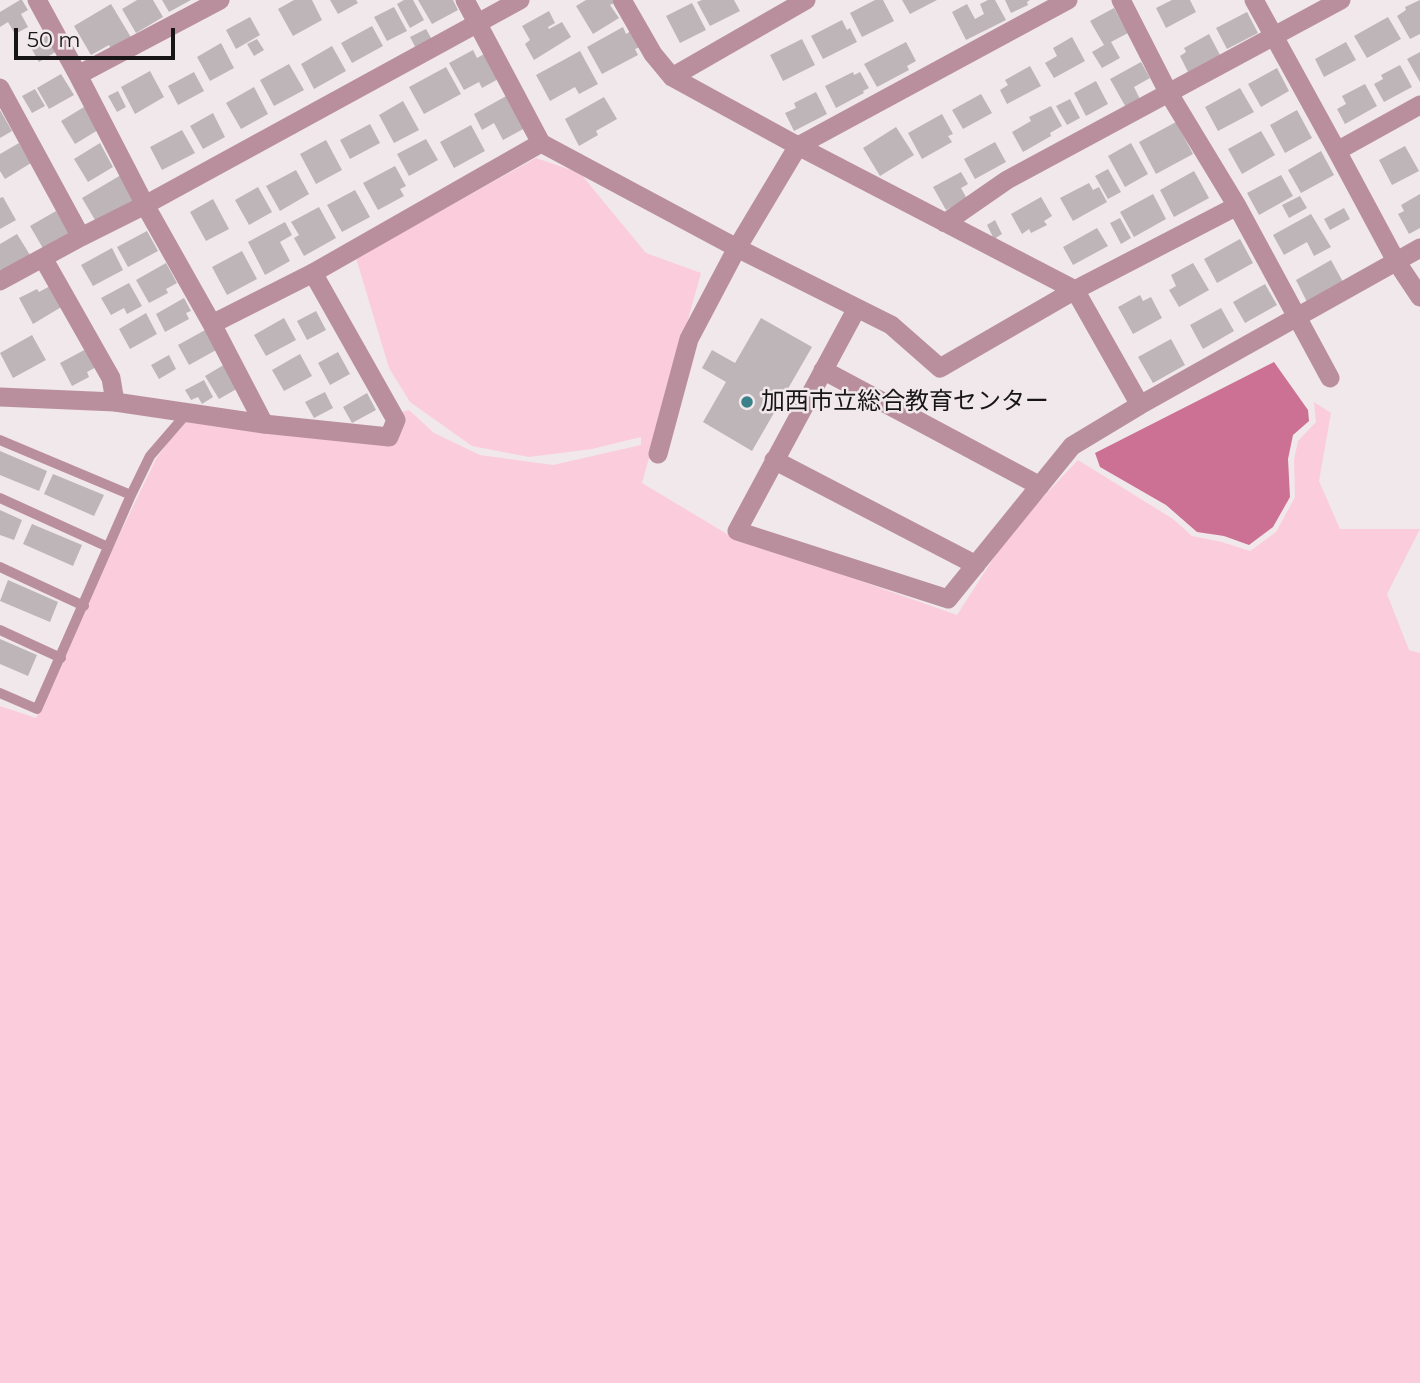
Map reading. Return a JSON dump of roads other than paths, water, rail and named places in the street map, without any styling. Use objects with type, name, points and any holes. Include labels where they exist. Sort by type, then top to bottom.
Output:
[{"type":"street","points":[[37,0],[264,424]]},
{"type":"street","points":[[78,75],[220,0]]},
{"type":"street","points":[[465,0],[541,143],[737,248],[891,325],[940,368],[1075,290],[1237,206]]},
{"type":"street","points":[[0,281],[520,0]]},
{"type":"street","points":[[622,0],[653,54],[673,77],[798,146],[1075,290],[1140,405]]},
{"type":"street","points":[[673,77],[806,0]]},
{"type":"street","points":[[658,454],[689,339],[737,248],[798,146],[1068,0]]},
{"type":"street","points":[[1121,0],[1168,92],[1237,206],[1330,378]]},
{"type":"street","points":[[1254,0],[1396,261],[1420,297]]},
{"type":"street","points":[[945,223],[1007,180],[1341,0]]},
{"type":"street","points":[[0,88],[81,237]]},
{"type":"street","points":[[1337,151],[1420,105]]},
{"type":"street","points":[[212,324],[313,272],[541,143]]},
{"type":"street","points":[[857,308],[737,531],[948,599],[1072,446],[1420,248]]},
{"type":"street","points":[[43,258],[111,378],[115,402]]},
{"type":"street","points":[[0,397],[115,402],[264,424],[390,437],[396,420],[313,272]]},
{"type":"street","points":[[823,370],[1040,486]]},
{"type":"street","points":[[774,460],[976,565]]},
{"type":"lane","points":[[0,693],[37,709],[150,456],[188,412]]},
{"type":"lane","points":[[0,440],[131,495]]},
{"type":"lane","points":[[0,498],[108,547]]},
{"type":"lane","points":[[0,567],[84,606]]},
{"type":"lane","points":[[0,630],[61,658]]},
{"type":"place","name":"加西市立総合教育センター","points":[[747,402]]}]
